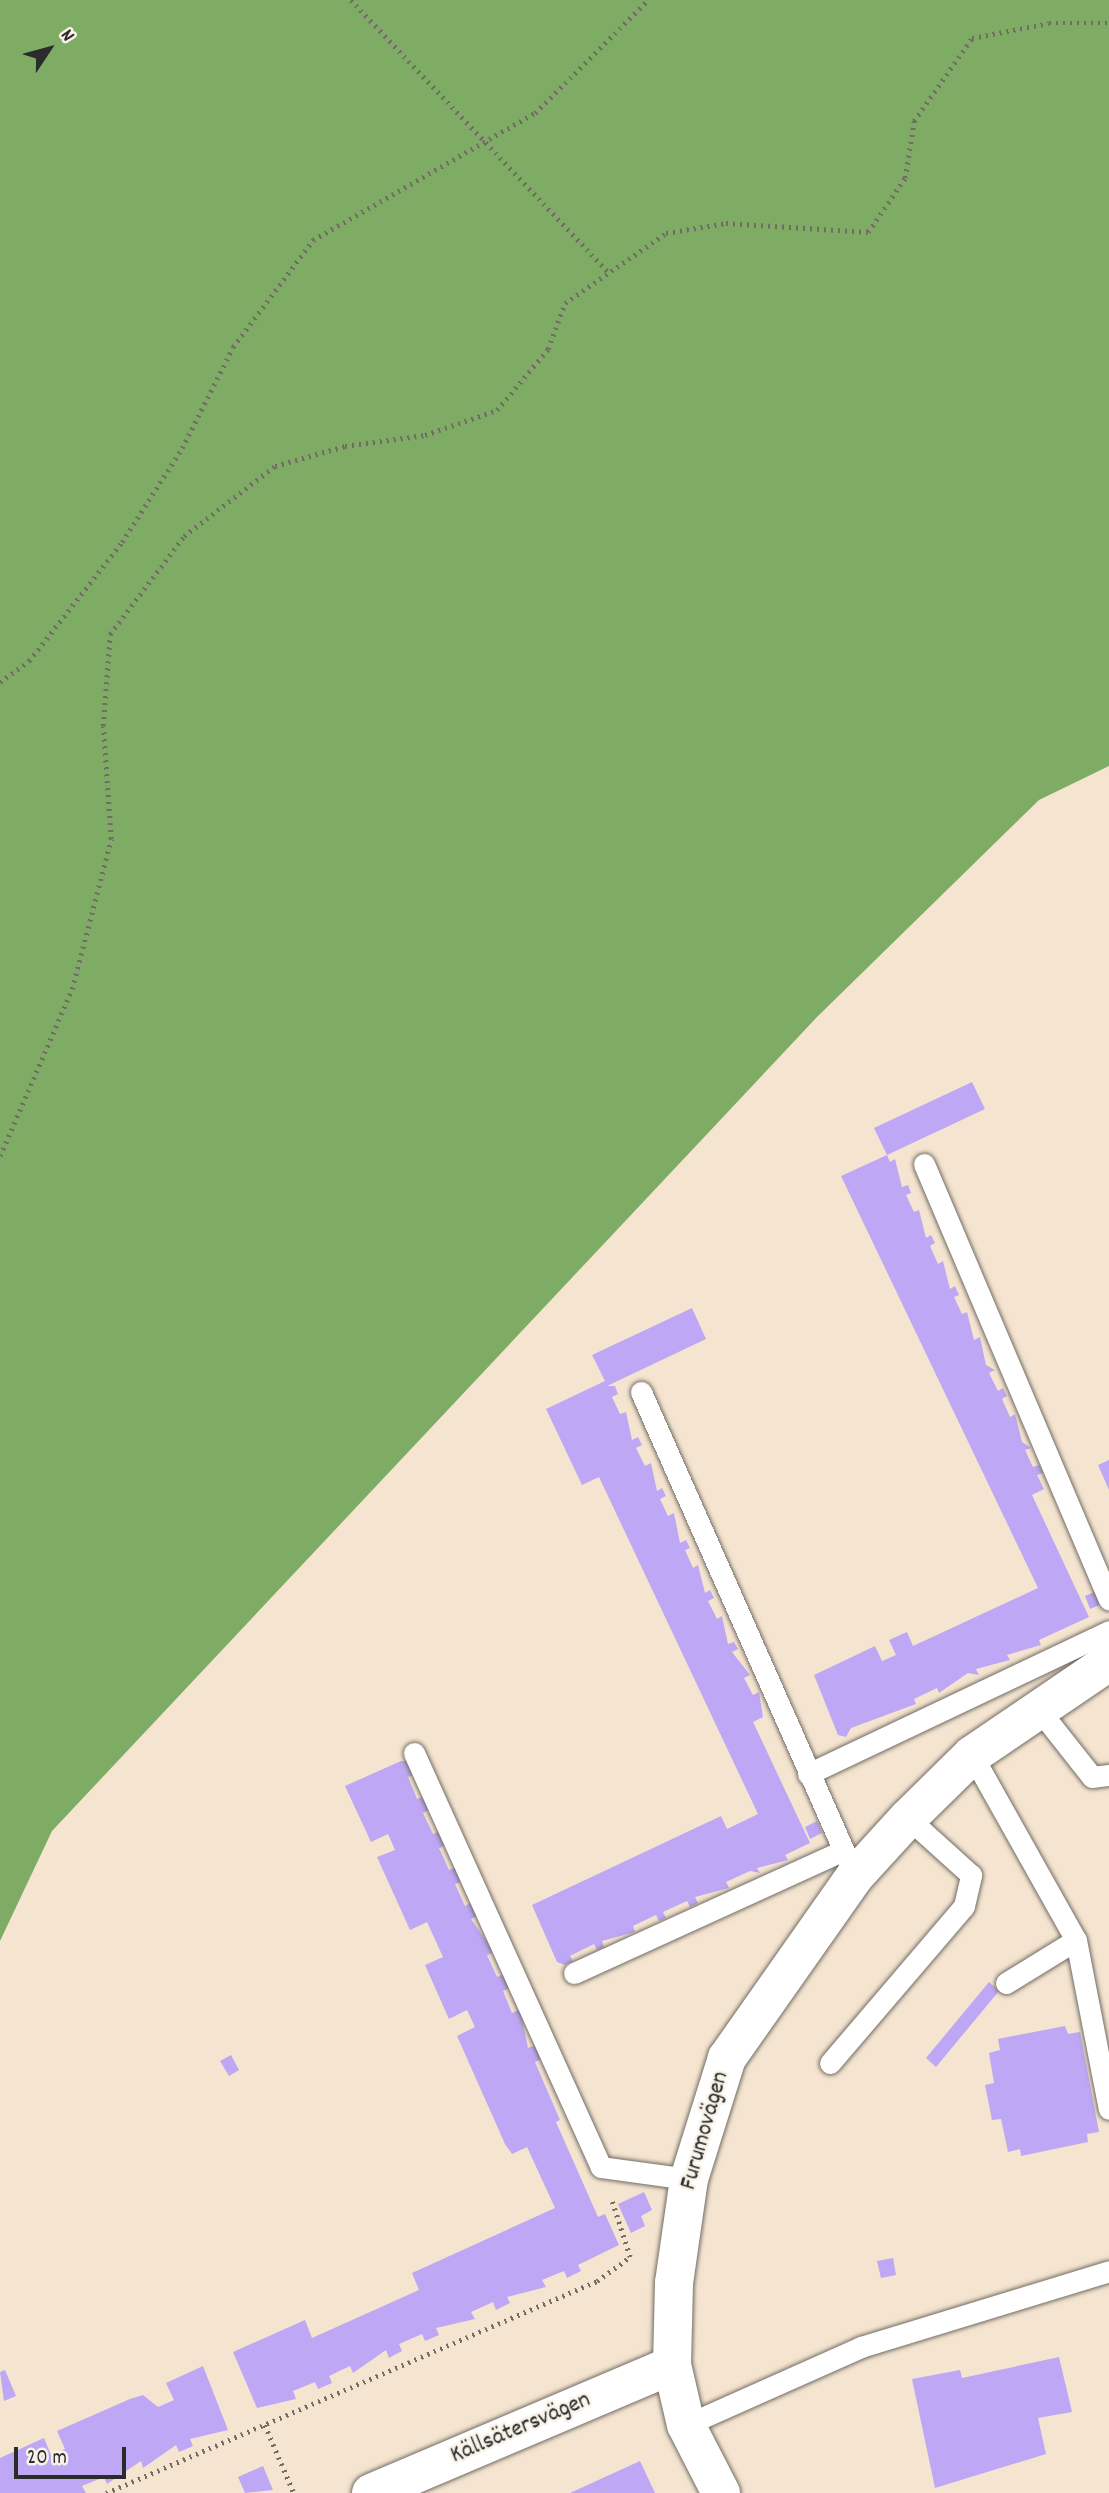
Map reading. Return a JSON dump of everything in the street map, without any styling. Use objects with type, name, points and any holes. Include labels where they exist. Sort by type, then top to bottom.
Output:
[{"type":"street","name":"Furumovägen","points":[[721,2493],[686,2425],[672,2365],[674,2283],[689,2179],[727,2058],[847,1864],[908,1818],[972,1755],[1036,1706],[1109,1662]]},
{"type":"street","name":"Källsätersvägen","points":[[371,2493],[672,2365]]},
{"type":"lane","points":[[924,1164],[1109,1598]]},
{"type":"lane","points":[[574,1973],[847,1864],[641,1392]]},
{"type":"lane","points":[[808,1774],[1109,1631]]},
{"type":"lane","points":[[1036,1706],[1092,1777],[1109,1775]]},
{"type":"lane","points":[[415,1753],[601,2167],[689,2179]]},
{"type":"lane","points":[[972,1755],[1076,1940],[1109,2109]]},
{"type":"lane","points":[[830,2063],[964,1906],[971,1875],[908,1818]]},
{"type":"lane","points":[[1006,1983],[1076,1940]]},
{"type":"lane","points":[[686,2425],[861,2347],[1109,2271]]},
{"type":"path","points":[[351,0],[489,141],[609,273]]},
{"type":"path","points":[[0,682],[29,661],[121,541],[182,448],[233,347],[313,240],[534,113],[648,0]]},
{"type":"path","points":[[0,1156],[72,989],[111,839],[103,726],[110,634],[184,536],[275,466],[345,446],[425,435],[497,410],[548,349],[565,303],[666,233],[726,223],[867,232],[905,178],[914,121],[972,38],[1049,23],[1109,23]]},
{"type":"path","points":[[106,2493],[597,2281],[630,2256],[601,2167]]},
{"type":"path","points":[[265,2425],[294,2493]]},
{"type":"green space","points":[[0,0],[1109,0],[1109,766],[1039,800],[817,1017],[52,1831],[0,1941]]},
{"type":"building","points":[[972,1082],[985,1109],[887,1155],[874,1128]]},
{"type":"building","points":[[887,1155],[890,1162],[895,1159],[902,1187],[908,1185],[911,1193],[906,1195],[914,1212],[919,1210],[926,1238],[931,1235],[935,1243],[930,1246],[938,1264],[943,1261],[950,1289],[955,1286],[959,1295],[954,1297],[962,1314],[967,1312],[974,1340],[980,1337],[986,1365],[995,1370],[989,1373],[998,1391],[1003,1388],[1007,1396],[1002,1399],[1010,1417],[1015,1414],[1022,1442],[1031,1448],[1025,1450],[1033,1467],[1039,1465],[1043,1473],[1037,1475],[1044,1489],[1032,1495],[1089,1617],[1039,1640],[1041,1645],[1007,1655],[1010,1660],[976,1669],[979,1675],[968,1673],[939,1693],[937,1688],[914,1699],[916,1704],[851,1728],[846,1737],[838,1735],[814,1675],[875,1646],[882,1661],[896,1655],[889,1640],[907,1632],[913,1646],[1038,1588],[841,1176]]},
{"type":"building","points":[[692,1308],[706,1339],[607,1386],[615,1386],[618,1394],[612,1397],[620,1414],[626,1412],[632,1440],[638,1437],[642,1445],[636,1448],[645,1466],[651,1463],[657,1491],[662,1488],[666,1496],[660,1499],[668,1516],[674,1513],[680,1543],[686,1540],[690,1548],[685,1550],[693,1568],[698,1565],[705,1593],[710,1590],[714,1598],[708,1601],[717,1619],[722,1616],[728,1644],[734,1642],[738,1649],[732,1652],[750,1675],[744,1678],[753,1695],[759,1692],[763,1717],[753,1722],[810,1843],[785,1855],[788,1860],[757,1868],[760,1873],[750,1871],[726,1882],[729,1888],[695,1897],[698,1903],[690,1907],[687,1901],[663,1912],[666,1918],[659,1921],[656,1915],[633,1926],[635,1932],[602,1941],[604,1947],[597,1950],[594,1944],[570,1956],[573,1961],[565,1965],[557,1962],[532,1905],[721,1816],[727,1829],[758,1814],[599,1477],[582,1485],[546,1409],[605,1381],[592,1355]]},
{"type":"building","points":[[1109,1460],[1109,1490],[1098,1465]]},
{"type":"building","points":[[1097,1591],[1102,1604],[1090,1609],[1085,1596]]},
{"type":"building","points":[[401,1761],[408,1761],[415,1774],[408,1777],[417,1799],[425,1796],[431,1809],[423,1813],[433,1834],[440,1831],[447,1845],[439,1848],[449,1870],[456,1867],[463,1881],[455,1884],[465,1906],[472,1902],[478,1916],[471,1919],[494,1952],[487,1955],[497,1977],[504,1974],[510,1988],[503,1991],[512,2013],[520,2009],[528,2048],[536,2045],[542,2059],[535,2062],[560,2120],[556,2122],[598,2217],[605,2214],[619,2245],[578,2265],[581,2271],[567,2278],[564,2271],[542,2280],[546,2287],[507,2297],[510,2303],[496,2310],[493,2302],[471,2312],[475,2319],[436,2328],[439,2335],[425,2341],[422,2334],[399,2344],[402,2351],[389,2358],[386,2350],[353,2373],[350,2366],[329,2376],[332,2383],[318,2389],[315,2382],[293,2391],[296,2399],[257,2408],[233,2352],[305,2320],[312,2338],[419,2290],[412,2273],[555,2208],[527,2147],[512,2154],[505,2144],[457,2036],[475,2027],[467,2010],[449,2019],[425,1965],[443,1957],[427,1922],[410,1930],[377,1857],[395,1850],[388,1834],[371,1842],[345,1786]]},
{"type":"building","points":[[817,1821],[822,1833],[810,1839],[805,1827]]},
{"type":"building","points":[[989,1982],[999,1991],[936,2067],[926,2058]]},
{"type":"building","points":[[1065,2026],[1068,2034],[1080,2032],[1099,2132],[1087,2134],[1088,2142],[1021,2156],[1020,2149],[1008,2152],[1001,2119],[992,2120],[985,2085],[994,2083],[989,2053],[1000,2050],[998,2039]]},
{"type":"building","points":[[231,2055],[239,2070],[229,2076],[220,2061]]},
{"type":"building","points":[[644,2192],[652,2210],[641,2216],[645,2226],[631,2233],[618,2204]]},
{"type":"building","points":[[893,2258],[896,2275],[881,2278],[877,2261]]},
{"type":"building","points":[[1059,2357],[1072,2412],[1038,2418],[1046,2454],[935,2488],[912,2379],[960,2370],[962,2378]]},
{"type":"building","points":[[203,2366],[228,2430],[190,2439],[193,2446],[179,2452],[176,2445],[143,2468],[141,2461],[107,2484],[104,2477],[82,2486],[86,2493],[0,2493],[0,2458],[44,2438],[51,2455],[65,2449],[57,2431],[130,2399],[143,2395],[158,2407],[174,2400],[166,2383]]},
{"type":"building","points":[[5,2370],[16,2396],[4,2401],[0,2372]]},
{"type":"building","points":[[640,2461],[655,2493],[570,2493]]},
{"type":"building","points":[[263,2466],[273,2490],[245,2493],[238,2477]]}]
